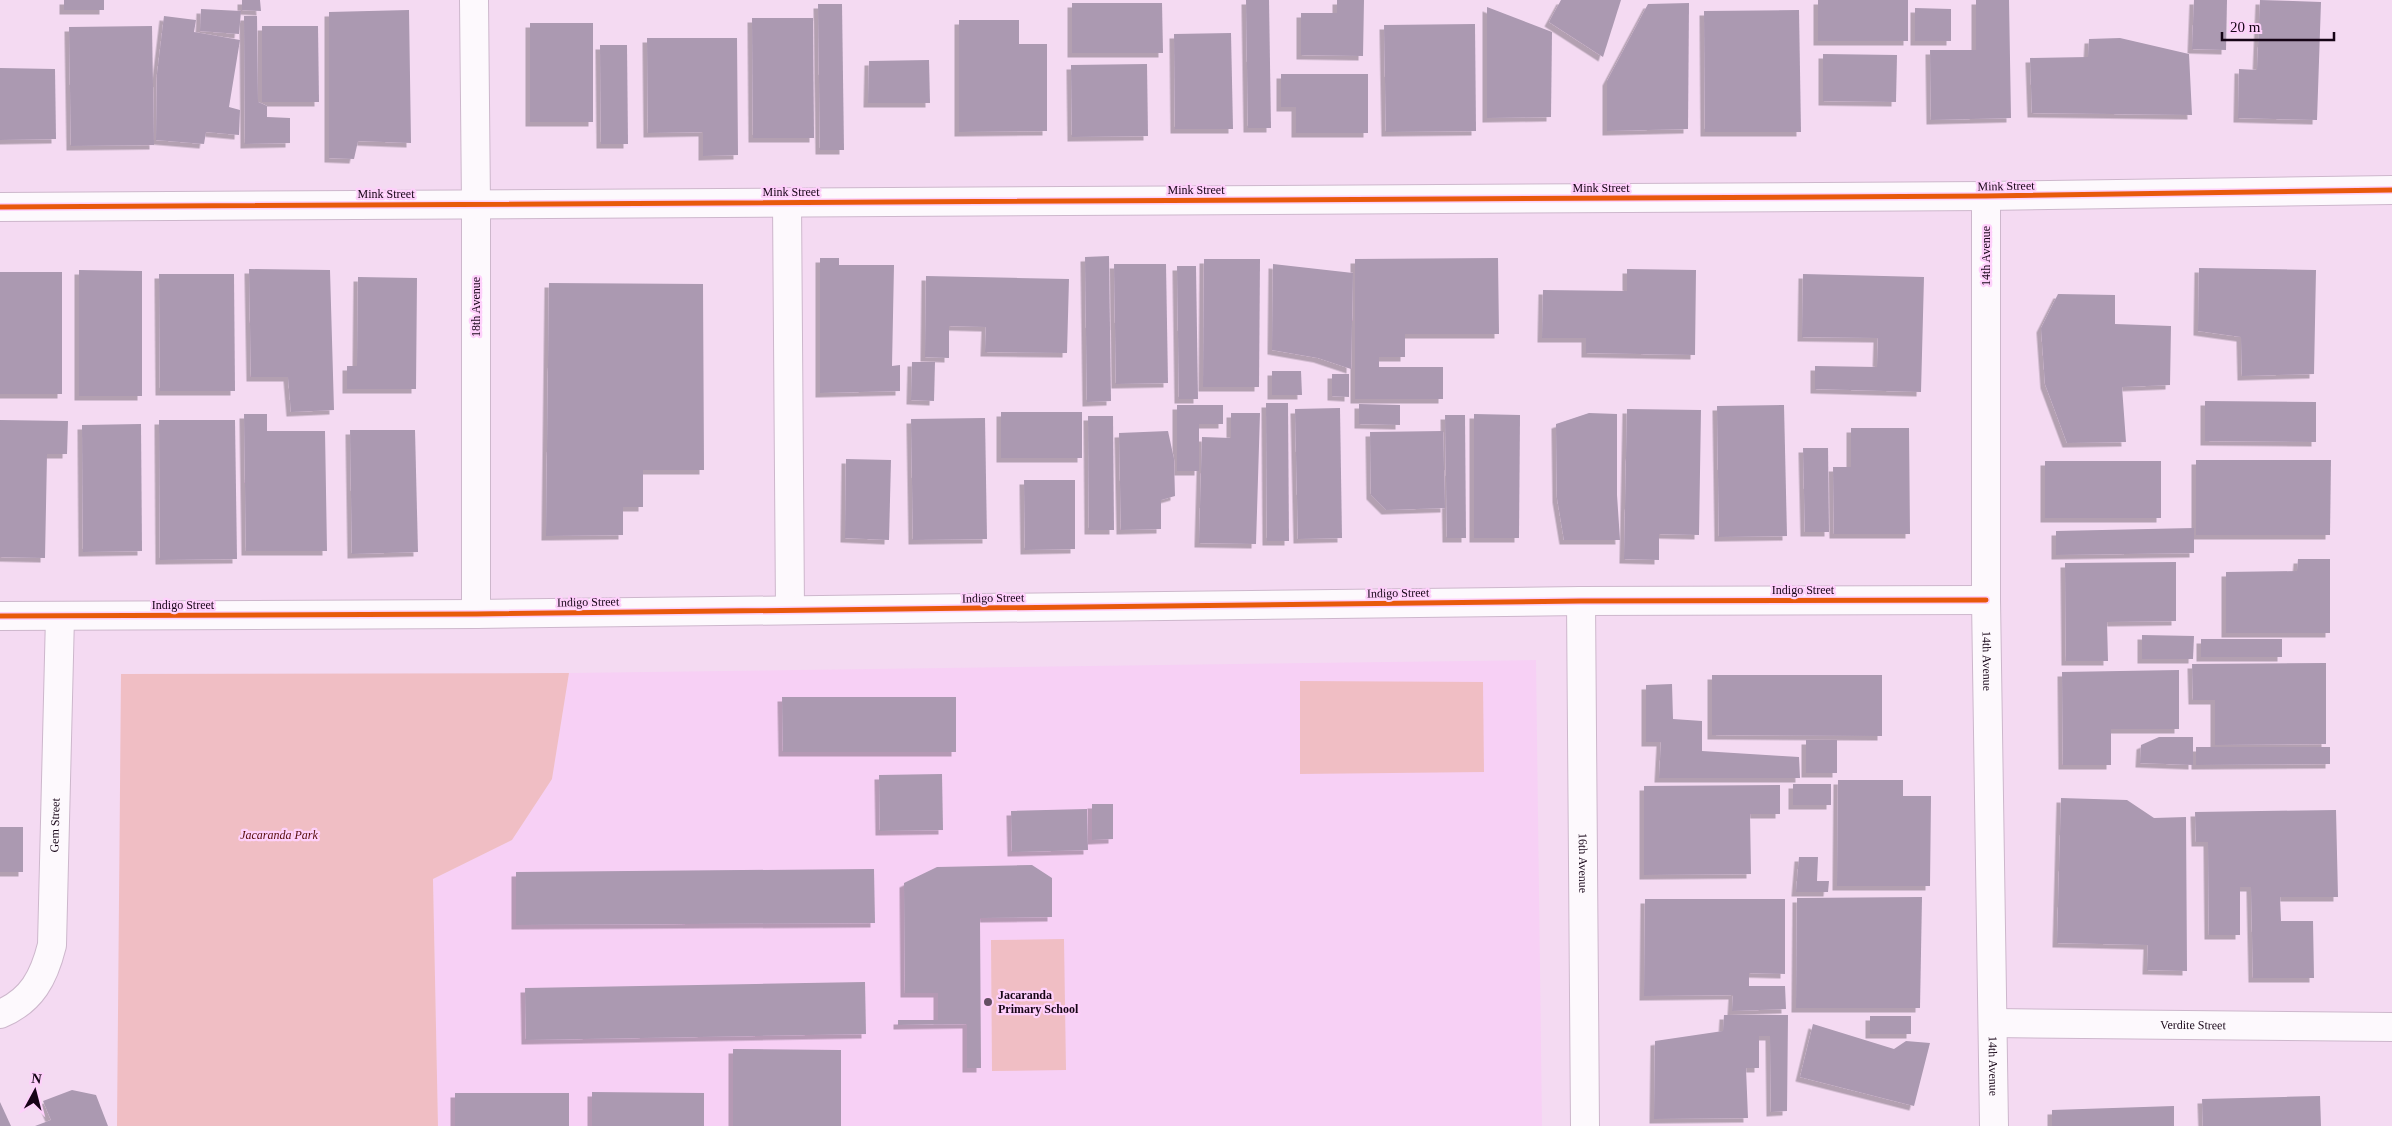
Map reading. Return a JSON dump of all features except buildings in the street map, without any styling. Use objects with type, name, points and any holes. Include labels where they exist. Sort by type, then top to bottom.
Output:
[{"type":"street","name":"18th Avenue","points":[[474,0],[476,614]]},
{"type":"street","name":"Mink Street","points":[[0,207],[1986,196],[2392,190]]},
{"type":"street","name":"14th Avenue","points":[[1986,196],[1986,600],[1994,1023],[1994,1126]]},
{"type":"street","points":[[787,202],[790,610]]},
{"type":"street","name":"Indigo Street","points":[[0,616],[476,614],[1582,601],[1986,600]]},
{"type":"street","name":"16th Avenue","points":[[1582,601],[1585,1126]]},
{"type":"street","name":"Gem Street","points":[[0,1014],[9,1010],[35,989],[47,964],[52,945],[60,616]]},
{"type":"street","name":"Verdite Street","points":[[1994,1023],[2392,1027]]},
{"type":"shaded area","name":"Jacaranda Primary School","points":[[1536,660],[1542,1126],[438,1126],[433,879],[512,840],[552,779],[569,673]]},
{"type":"green space","name":"Jacaranda Park","points":[[569,673],[552,779],[512,840],[433,879],[438,1126],[117,1126],[121,674]]},
{"type":"green space","points":[[1300,681],[1483,682],[1484,772],[1300,774]]},
{"type":"green space","points":[[1064,939],[1066,1070],[992,1071],[991,940]]},
{"type":"cycle path","points":[[0,207],[1986,196],[2392,190]]},
{"type":"cycle path","points":[[0,616],[476,614],[1581,601],[1986,600]]},
{"type":"place","name":"Jacaranda Primary School","points":[[988,1002]]}]
